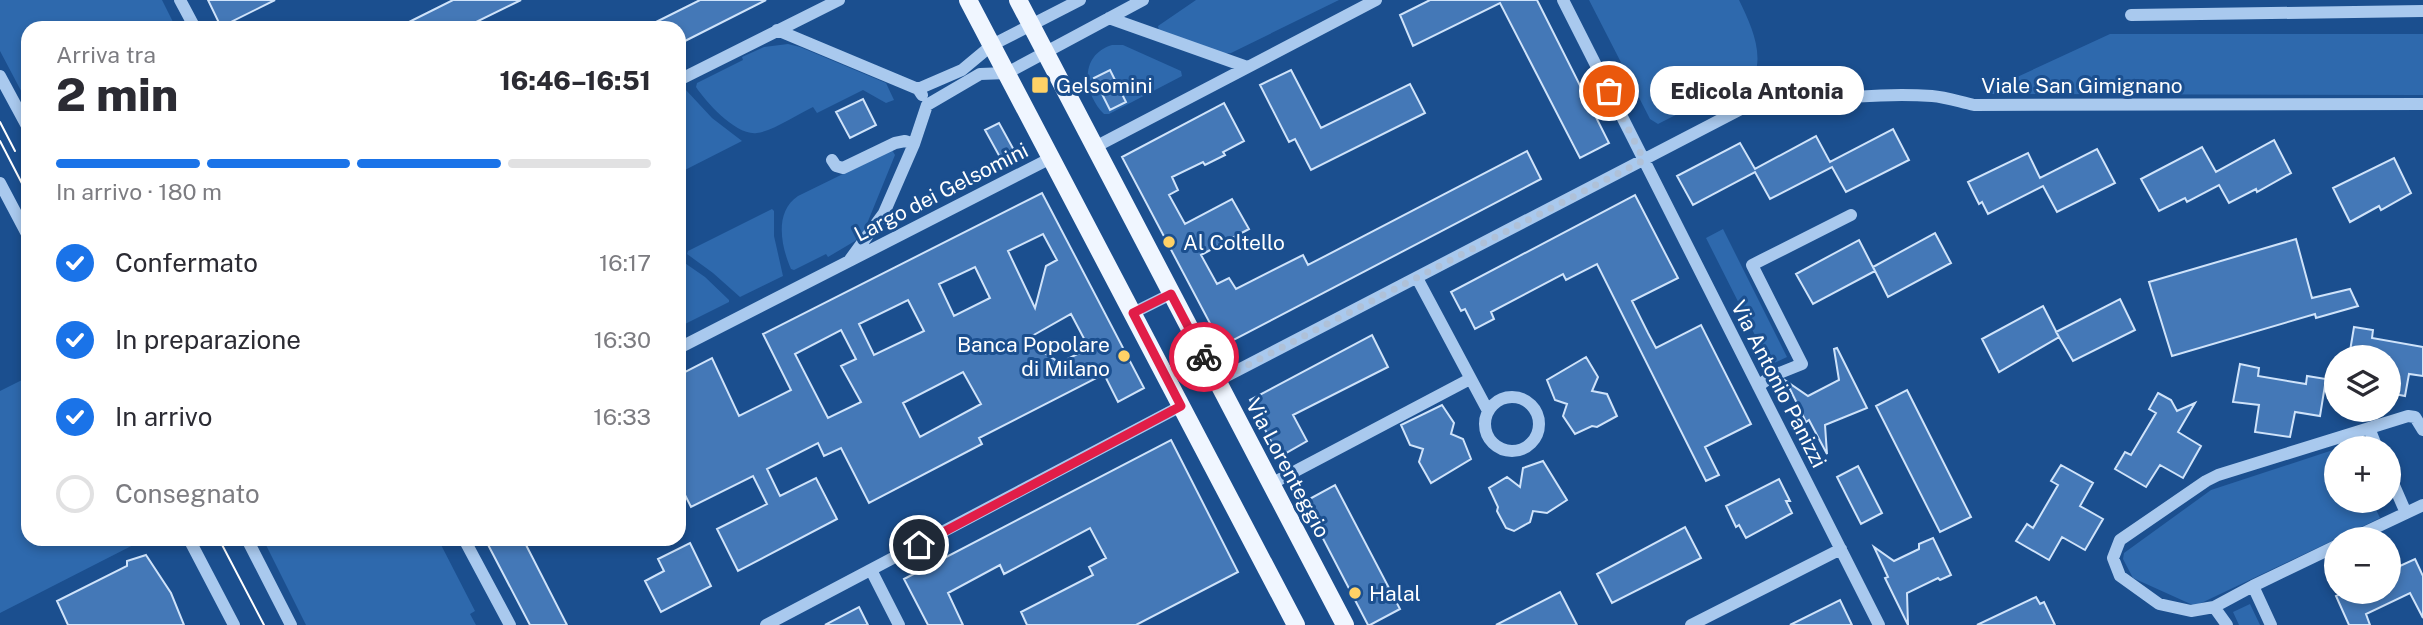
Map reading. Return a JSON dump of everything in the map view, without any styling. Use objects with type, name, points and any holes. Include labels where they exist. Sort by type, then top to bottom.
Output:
[{"type":"main road","points":[[968,0],[1296,625]]},
{"type":"main road","name":"Via Lorenteggio","points":[[1018,0],[1345,625]]},
{"type":"street","points":[[180,0],[191,21]]},
{"type":"street","points":[[686,76],[839,0]]},
{"type":"street","points":[[918,89],[962,70],[992,46],[1080,0]]},
{"type":"street","points":[[777,30],[918,89],[927,105],[981,74],[1007,73],[1143,0]]},
{"type":"street","points":[[1095,147],[1376,0]]},
{"type":"street","name":"Via Antonio Panizzi","points":[[1563,0],[1879,625]]},
{"type":"street","points":[[2132,15],[2423,12]]},
{"type":"street","points":[[1110,18],[1247,67]]},
{"type":"street","points":[[0,76],[21,115]]},
{"type":"street","name":"Viale San Gimignano","points":[[1644,160],[1744,108],[1847,96],[1934,96],[1974,105],[2423,104]]},
{"type":"street","name":"Largo dei Gelsomini","points":[[849,261],[884,213],[914,144],[927,105]]},
{"type":"street","points":[[832,160],[838,167],[844,168],[895,143],[905,141],[914,144]]},
{"type":"street","name":"Largo dei Gelsomini","points":[[686,344],[1051,158]]},
{"type":"street","points":[[1217,381],[1644,160]]},
{"type":"street","points":[[0,183],[21,223]]},
{"type":"street","points":[[1758,386],[1772,376],[1802,364],[1752,265],[1851,215]]},
{"type":"street","points":[[1417,278],[1488,411],[1485,427],[1492,442],[1506,451],[1522,450],[1529,446],[1539,433],[1536,409],[1523,398],[1515,396],[1499,399],[1488,411]]},
{"type":"street","points":[[1133,313],[1171,294]]},
{"type":"street","points":[[1271,484],[1470,379]]},
{"type":"street","points":[[766,625],[1181,406]]},
{"type":"street","points":[[2324,552],[2214,607],[2191,611],[2159,604],[2120,576],[2113,558],[2120,540],[2218,475],[2408,416],[2415,417],[2423,430]]},
{"type":"street","points":[[2369,428],[2372,436]]},
{"type":"street","points":[[2401,502],[2406,513]]},
{"type":"street","points":[[2376,527],[2423,505]]},
{"type":"street","points":[[197,546],[234,625]]},
{"type":"street","points":[[251,546],[291,625]]},
{"type":"street","points":[[468,546],[510,625]]},
{"type":"street","points":[[1691,625],[1841,549]]},
{"type":"street","points":[[871,570],[899,625]]},
{"type":"street","points":[[2253,586],[2271,625]]},
{"type":"street","points":[[2214,607],[2227,625]]},
{"type":"shaded area","points":[[0,0],[162,0],[172,21],[21,21],[21,91],[0,51]]},
{"type":"shaded area","points":[[1196,0],[1339,0],[1231,53],[1219,54],[1159,31],[1158,26]]},
{"type":"shaded area","points":[[1589,0],[1739,0],[1757,48],[1756,72],[1751,83],[1742,93],[1723,105],[1717,94],[1658,124],[1650,119]]},
{"type":"shaded area","points":[[2110,34],[2423,34],[2423,95],[1990,94],[1991,89]]},
{"type":"shaded area","points":[[788,44],[886,83],[894,100],[886,103],[863,90],[817,113],[813,107],[757,133],[731,124],[696,87],[697,83],[743,60],[742,57],[764,47]]},
{"type":"shaded area","points":[[1112,45],[1123,45],[1181,71],[1182,76],[1109,114],[1104,114],[1092,96],[1089,66],[1101,50]]},
{"type":"shaded area","points":[[686,90],[712,118],[742,141],[686,169]]},
{"type":"shaded area","points":[[892,150],[895,155],[864,231],[855,241],[828,257],[826,254],[794,270],[791,269],[782,240],[783,220],[790,203],[798,196]]},
{"type":"shaded area","points":[[772,209],[774,236],[783,276],[740,297],[687,254],[688,251]]},
{"type":"shaded area","points":[[1723,229],[1787,357],[1770,365],[1706,238]]},
{"type":"shaded area","points":[[686,264],[705,277],[729,302],[686,324]]},
{"type":"shaded area","points":[[21,380],[21,546],[131,546],[0,613],[0,391]]},
{"type":"shaded area","points":[[2324,453],[2324,513],[2378,513],[2380,518],[2361,527],[2324,527],[2324,545],[2195,606],[2133,578],[2123,559],[2124,553],[2211,490]]},
{"type":"shaded area","points":[[266,546],[442,546],[475,611],[470,614],[476,625],[306,625]]},
{"type":"shaded area","points":[[2250,604],[2260,625],[2239,625],[2233,612]]},
{"type":"building","points":[[208,0],[275,0],[233,21],[218,21]]},
{"type":"building","points":[[453,0],[521,0],[478,21],[411,21]]},
{"type":"building","points":[[700,0],[766,0],[686,40],[686,21],[658,21]]},
{"type":"building","points":[[1430,0],[1537,0],[1609,143],[1580,158],[1500,3],[1413,46],[1400,15]]},
{"type":"building","points":[[1110,70],[1126,102],[1110,110],[1094,78]]},
{"type":"building","points":[[1291,70],[1321,128],[1410,84],[1425,113],[1311,170],[1295,139],[1289,142],[1260,85]]},
{"type":"building","points":[[863,99],[876,125],[850,138],[836,112]]},
{"type":"building","points":[[1224,103],[1244,141],[1205,165],[1203,162],[1172,177],[1178,190],[1169,195],[1185,224],[1232,199],[1249,229],[1201,255],[1217,284],[1229,278],[1236,289],[1303,255],[1308,265],[1527,151],[1541,179],[1222,346],[1122,157]]},
{"type":"building","points":[[999,123],[1015,152],[1001,159],[985,130]]},
{"type":"building","points":[[1893,129],[1909,160],[1846,192],[1832,167],[1770,199],[1755,172],[1693,205],[1677,176],[1740,143],[1755,169],[1816,136],[1830,162]]},
{"type":"building","points":[[2274,140],[2291,173],[2257,192],[2256,189],[2229,203],[2219,185],[2187,202],[2185,198],[2159,211],[2141,179],[2202,147],[2216,172]]},
{"type":"building","points":[[2097,149],[2115,183],[2057,212],[2043,186],[1988,214],[1982,202],[1979,204],[1968,182],[2028,153],[2040,178]]},
{"type":"building","points":[[2394,158],[2411,193],[2381,210],[2379,206],[2350,222],[2333,188]]},
{"type":"building","points":[[1042,193],[1144,388],[1118,402],[1104,374],[979,438],[982,444],[869,503],[841,448],[824,456],[818,443],[767,469],[780,496],[816,478],[837,519],[738,571],[717,529],[767,504],[753,476],[691,507],[686,497],[686,371],[712,358],[739,416],[791,390],[763,334]],"holes":[[[1043,234],[1057,260],[1046,266],[1035,308],[1008,251]],[[975,267],[990,298],[954,316],[939,284]],[[908,300],[924,331],[874,355],[859,324]],[[1071,314],[1089,348],[1060,363],[1025,340]],[[841,330],[856,359],[841,366],[861,402],[828,418],[795,354]],[[963,372],[981,404],[920,437],[903,403]]]},
{"type":"building","points":[[1635,195],[1678,278],[1632,301],[1648,333],[1656,348],[1701,325],[1751,424],[1705,447],[1719,475],[1706,481],[1597,264],[1566,280],[1563,274],[1491,312],[1494,319],[1475,329],[1465,309],[1461,311],[1451,292]]},
{"type":"building","points":[[1935,233],[1951,263],[1888,297],[1873,267]]},
{"type":"building","points":[[2296,239],[2312,298],[2350,289],[2358,306],[2316,318],[2315,314],[2172,356],[2149,282]]},
{"type":"building","points":[[1859,240],[1875,271],[1813,304],[1796,274]]},
{"type":"building","points":[[2120,299],[2135,330],[2073,361],[2056,332]]},
{"type":"building","points":[[2043,306],[2059,337],[1999,372],[1982,339]]},
{"type":"building","points":[[2354,327],[2373,330],[2372,338],[2423,347],[2423,376],[2409,374],[2405,396],[2401,395],[2401,345],[2351,345]]},
{"type":"building","points":[[1372,335],[1388,367],[1293,415],[1307,441],[1279,457],[1250,400]]},
{"type":"building","points":[[1837,348],[1867,408],[1825,425],[1827,454],[1809,420],[1806,422],[1786,381],[1808,396],[1839,380],[1834,349]]},
{"type":"building","points":[[1586,357],[1598,377],[1592,391],[1607,394],[1617,416],[1597,427],[1592,426],[1575,434],[1563,416],[1567,404],[1555,400],[1547,380]]},
{"type":"building","points":[[2240,364],[2259,368],[2258,376],[2306,384],[2307,376],[2324,379],[2320,416],[2295,412],[2290,437],[2255,432],[2259,405],[2233,402]]},
{"type":"building","points":[[1907,390],[1971,517],[1940,532],[1876,406]]},
{"type":"building","points":[[2158,393],[2171,400],[2177,411],[2195,403],[2178,432],[2201,446],[2183,478],[2160,465],[2146,487],[2115,469],[2125,452],[2131,455],[2156,413],[2149,409]]},
{"type":"building","points":[[1442,405],[1454,423],[1451,434],[1463,439],[1471,459],[1431,483],[1419,462],[1423,449],[1410,445],[1401,425]]},
{"type":"building","points":[[1171,440],[1238,572],[1136,625],[1027,625],[1021,612],[1093,575],[1089,567],[1106,558],[1090,528],[1004,574],[1000,565],[948,593],[963,625],[928,625],[904,579]]},
{"type":"building","points":[[1543,461],[1567,500],[1547,513],[1533,511],[1530,522],[1514,531],[1506,528],[1489,488],[1507,477],[1520,487],[1523,468]]},
{"type":"building","points":[[2061,465],[2093,483],[2080,506],[2103,519],[2085,550],[2062,537],[2049,560],[2016,541],[2027,524],[2033,528],[2058,485],[2051,481]]},
{"type":"building","points":[[1858,466],[1882,513],[1861,524],[1837,477]]},
{"type":"building","points":[[1779,479],[1790,501],[1786,501],[1792,513],[1746,538],[1739,525],[1736,527],[1726,506]]},
{"type":"building","points":[[1335,485],[1400,609],[1370,625],[1304,502]]},
{"type":"building","points":[[1685,527],[1701,558],[1612,603],[1597,574]]},
{"type":"building","points":[[1933,538],[1951,575],[1940,580],[1938,578],[1907,593],[1908,625],[1885,578],[1888,577],[1874,547],[1894,561],[1919,549],[1919,544]]},
{"type":"building","points":[[690,543],[711,586],[661,612],[645,581],[664,571],[658,559]]},
{"type":"building","points":[[489,546],[527,546],[567,625],[530,625]]},
{"type":"building","points":[[146,555],[171,593],[184,625],[68,625],[57,601],[127,566],[127,561]]},
{"type":"building","points":[[2415,559],[2423,576],[2423,618],[2410,593],[2401,597],[2401,565]]},
{"type":"building","points":[[1560,592],[1577,625],[1496,625]]},
{"type":"building","points":[[2036,597],[2040,604],[2044,602],[2055,625],[1977,625]]},
{"type":"building","points":[[1840,600],[1852,625],[1790,625]]},
{"type":"building","points":[[2340,604],[2387,604],[2366,614],[2370,625],[2349,625]]},
{"type":"building","points":[[859,607],[868,625],[825,625]]},
{"type":"tram line","points":[[0,122],[15,151]]},
{"type":"tram line","points":[[0,141],[21,182]]},
{"type":"tram line","points":[[223,546],[264,625]]},
{"type":"way so far","points":[[1204,357],[1217,381],[1644,160],[1609,91]]},
{"type":"place","name":"Gelsomini","points":[[1040,85]]},
{"type":"place","name":"Edicola Antonia","points":[[1609,91]]},
{"type":"place","name":"Al Coltello","points":[[1169,242]]},
{"type":"place","name":"Banca Popolare di Milano","points":[[1124,356]]},
{"type":"place","name":"Halal","points":[[1355,593]]},
{"type":"route","points":[[919,545],[1181,406],[1133,313],[1171,294],[1204,357]]}]
